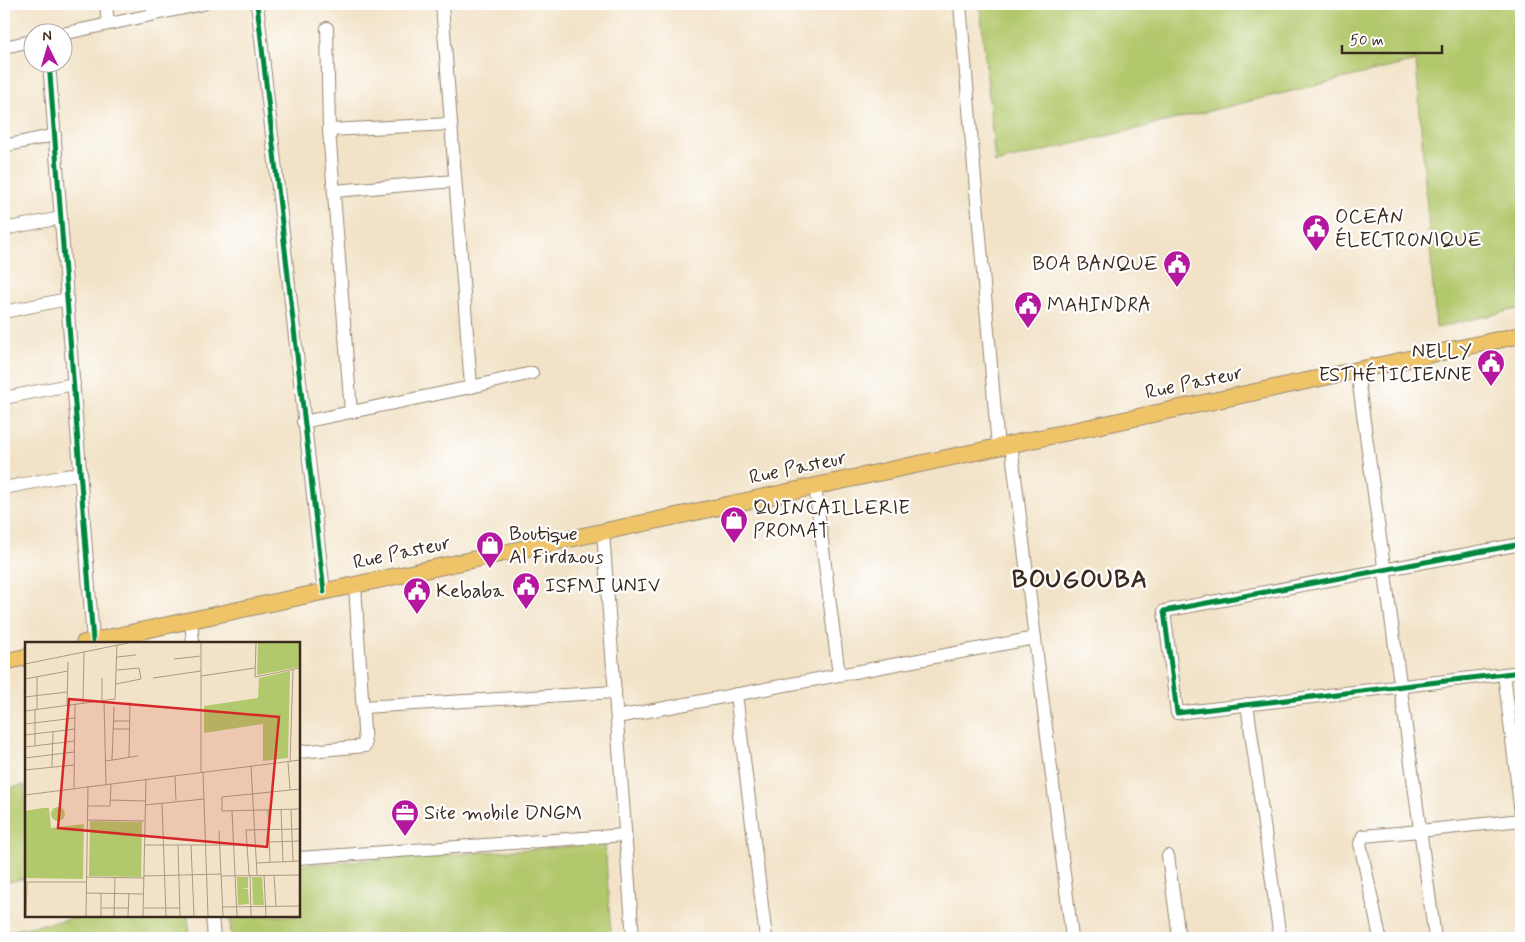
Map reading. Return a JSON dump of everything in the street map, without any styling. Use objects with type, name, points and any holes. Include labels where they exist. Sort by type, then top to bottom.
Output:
[{"type":"main road","name":"Rue Pasteur","points":[[89,642],[1521,335]]},
{"type":"main road","points":[[4,662],[25,657]]},
{"type":"street","points":[[106,4],[108,24]]},
{"type":"street","points":[[72,32],[203,4]]},
{"type":"street","points":[[257,4],[324,592]]},
{"type":"street","points":[[442,4],[471,388]]},
{"type":"street","points":[[960,4],[1004,446],[1035,638],[1072,938]]},
{"type":"street","points":[[327,28],[329,130],[350,412]]},
{"type":"street","points":[[4,47],[22,43]]},
{"type":"street","points":[[50,72],[81,473],[89,642]]},
{"type":"street","points":[[329,130],[451,124]]},
{"type":"street","points":[[4,146],[55,135]]},
{"type":"street","points":[[334,191],[455,182]]},
{"type":"street","points":[[4,229],[61,218]]},
{"type":"street","points":[[4,312],[67,299]]},
{"type":"street","points":[[1357,370],[1435,938]]},
{"type":"street","points":[[304,422],[471,388],[532,373]]},
{"type":"street","points":[[4,398],[74,384]]},
{"type":"street","points":[[4,488],[81,473]]},
{"type":"street","points":[[815,486],[839,675]]},
{"type":"street","points":[[603,532],[633,938]]},
{"type":"street","points":[[1521,544],[1164,611],[1178,713],[1521,672]]},
{"type":"street","points":[[300,752],[365,746],[355,585]]},
{"type":"street","points":[[191,620],[193,642]]},
{"type":"street","points":[[617,717],[1035,638]]},
{"type":"street","points":[[1504,674],[1521,814]]},
{"type":"street","points":[[363,707],[615,692]]},
{"type":"street","points":[[736,694],[766,938]]},
{"type":"street","points":[[1248,704],[1280,938]]},
{"type":"street","points":[[1380,938],[1360,838],[1366,835],[1420,832],[1521,820]]},
{"type":"street","points":[[300,858],[625,834]]},
{"type":"street","points":[[1168,856],[1179,938]]},
{"type":"street","points":[[212,917],[214,938]]},
{"type":"green space","points":[[980,4],[1521,4],[1521,308],[1436,328],[1416,61],[995,163]]},
{"type":"green space","points":[[25,785],[25,878],[4,883],[4,789]]},
{"type":"green space","points":[[605,844],[611,938],[231,938],[230,917],[300,917],[300,865]]},
{"type":"green space","points":[[81,917],[188,917],[190,938],[4,938],[4,932]]},
{"type":"cycle path","points":[[257,4],[324,592]]},
{"type":"cycle path","points":[[50,72],[93,641]]},
{"type":"cycle path","points":[[1521,544],[1164,611],[1177,713],[1521,672]]},
{"type":"place","name":"OCEAN ÉLECTRONIQUE","points":[[1316,252]]},
{"type":"place","name":"BOA BANQUE","points":[[1177,288]]},
{"type":"place","name":"MAHINDRA","points":[[1028,329]]},
{"type":"place","name":"NELLY ESTHÉTICIENNE","points":[[1491,387]]},
{"type":"place","name":"QUINCAILLERIE PROMAT","points":[[734,544]]},
{"type":"place","name":"Boutique Al Firdaous","points":[[490,569]]},
{"type":"place","name":"ISFMI UNIV","points":[[526,610]]},
{"type":"place","name":"Kebaba","points":[[417,615]]},
{"type":"place","name":"Site mobile DNGM","points":[[405,837]]},
{"type":"district","name":"BOUGOUBA","points":[[1080,580]]}]
